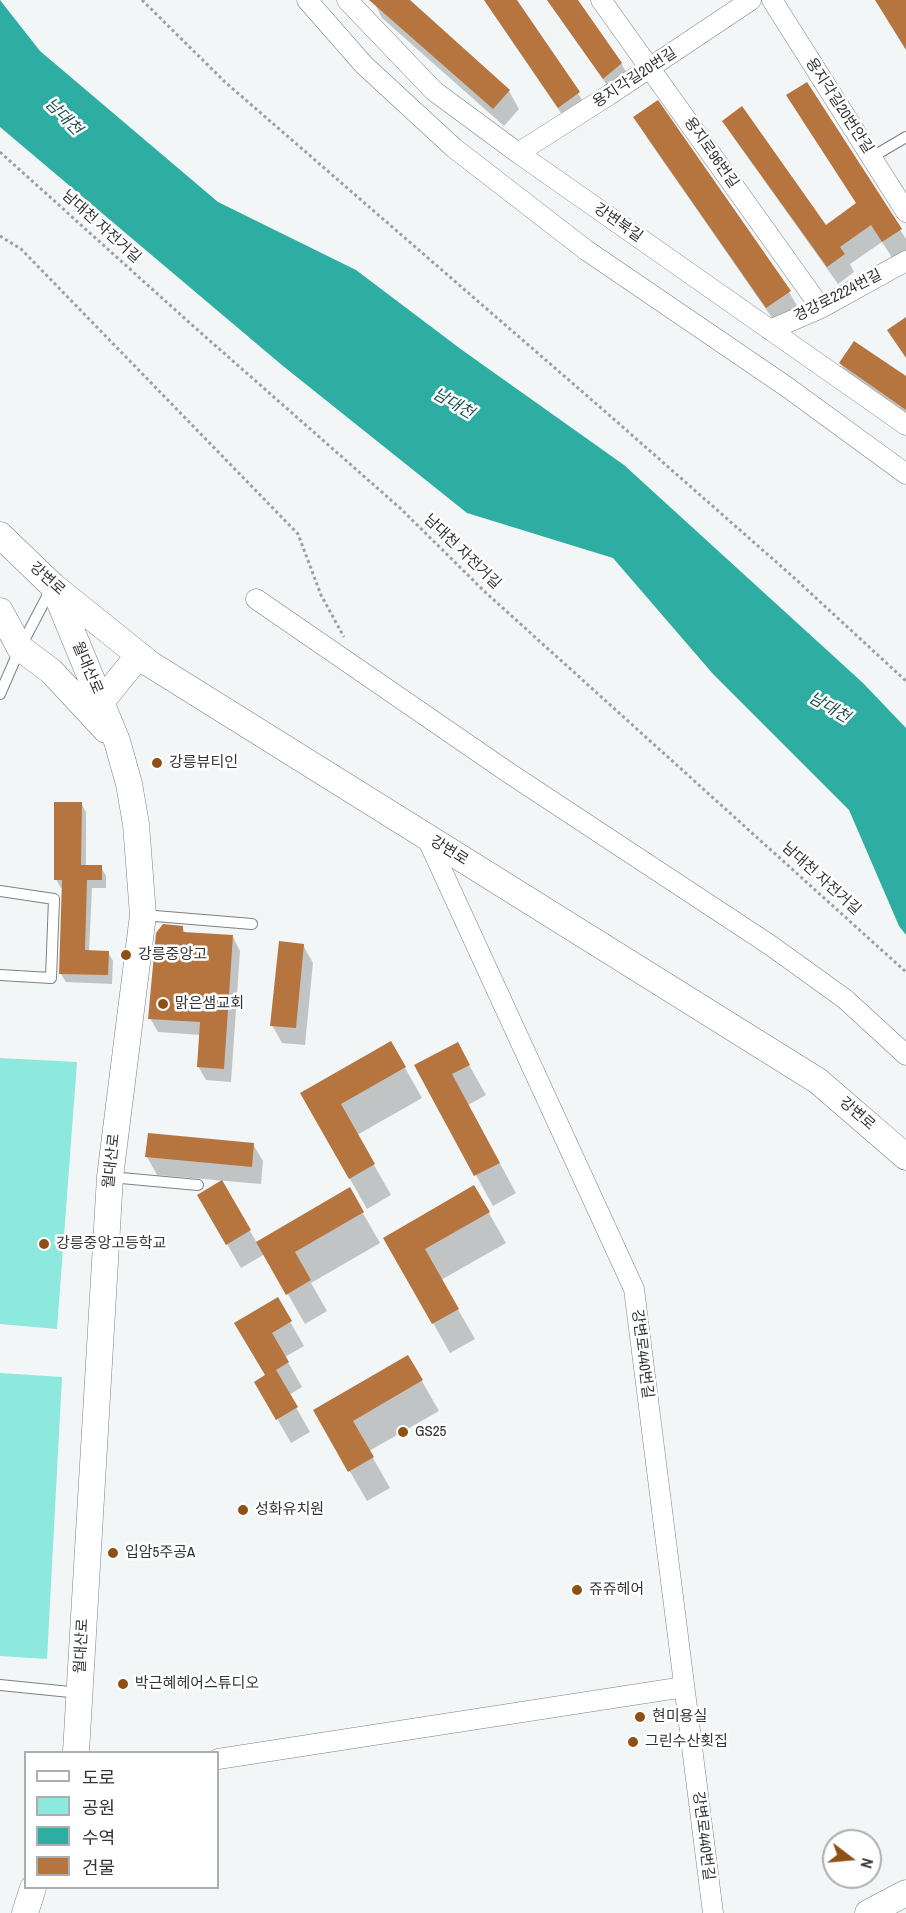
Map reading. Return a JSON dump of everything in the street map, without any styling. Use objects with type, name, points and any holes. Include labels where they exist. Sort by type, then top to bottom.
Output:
[{"type":"street","points":[[307,0],[363,66],[454,148],[586,250],[787,387],[906,474]]},
{"type":"street","name":"강변북길","points":[[347,0],[434,91],[518,153],[906,425]]},
{"type":"street","name":"용지로96번길","points":[[601,0],[821,308]]},
{"type":"street","name":"용지각길20번길","points":[[518,153],[651,68],[751,0]]},
{"type":"street","name":"용지각길20번안길","points":[[771,0],[906,212]]},
{"type":"street","name":"경강로2224번길","points":[[770,330],[821,308],[906,262]]},
{"type":"street","name":"강변로","points":[[0,535],[53,586],[150,664],[818,1081],[906,1157]]},
{"type":"street","name":"월대산로","points":[[53,586],[117,741],[129,784],[136,824],[143,915],[110,1177],[76,1751]]},
{"type":"street","points":[[256,599],[509,773],[770,945],[845,999],[906,1055]]},
{"type":"street","points":[[0,611],[20,648],[51,670],[117,741]]},
{"type":"street","points":[[101,702],[138,655]]},
{"type":"street","name":"강변로440번길","points":[[426,836],[634,1289],[713,1913]]},
{"type":"street","points":[[219,1759],[684,1688]]},
{"type":"street","points":[[25,1913],[32,1889]]},
{"type":"street","points":[[868,1913],[906,1893]]},
{"type":"lane","points":[[872,157],[906,136]]},
{"type":"lane","points":[[0,694],[20,648],[53,586]]},
{"type":"lane","points":[[0,891],[54,899],[51,978],[0,975]]},
{"type":"lane","points":[[143,915],[252,924]]},
{"type":"lane","points":[[110,1177],[198,1185]]},
{"type":"lane","points":[[0,1685],[80,1693]]},
{"type":"path","points":[[142,0],[225,82],[617,421],[906,681]]},
{"type":"path","name":"남대천 자전거길","points":[[0,152],[400,508],[484,591],[906,972]]},
{"type":"path","points":[[0,236],[21,249],[298,534],[321,594],[345,638]]},
{"type":"green space","points":[[0,1058],[77,1062],[57,1329],[0,1324]]},
{"type":"green space","points":[[0,1373],[62,1377],[47,1659],[0,1656]]},
{"type":"water","name":"남대천","points":[[0,0],[40,51],[218,202],[356,270],[462,350],[624,465],[863,683],[906,728],[906,935],[899,926],[849,810],[713,674],[613,558],[467,513],[283,366],[0,127]]},
{"type":"building","points":[[369,0],[410,0],[510,90],[493,109]]},
{"type":"building","points":[[484,0],[517,0],[580,92],[558,108]]},
{"type":"building","points":[[547,0],[578,0],[622,63],[603,79]]},
{"type":"building","points":[[875,0],[906,0],[906,50]]},
{"type":"building","points":[[807,82],[902,229],[882,242],[871,225],[840,247],[845,254],[827,267],[722,121],[742,106],[826,225],[856,203],[786,95]]},
{"type":"building","points":[[658,100],[791,291],[766,308],[633,117]]},
{"type":"building","points":[[906,317],[906,358],[887,330]]},
{"type":"building","points":[[854,341],[906,376],[906,410],[839,363]]},
{"type":"building","points":[[54,802],[82,802],[81,865],[102,865],[102,880],[87,880],[85,950],[109,951],[108,975],[59,974],[62,880],[54,880]]},
{"type":"building","points":[[163,924],[183,926],[183,932],[233,935],[224,1069],[197,1067],[200,1022],[148,1019],[156,933]]},
{"type":"building","points":[[279,941],[304,944],[296,1028],[270,1026]]},
{"type":"building","points":[[391,1041],[406,1067],[341,1104],[375,1164],[349,1179],[300,1093]]},
{"type":"building","points":[[458,1042],[470,1065],[452,1074],[500,1163],[474,1176],[414,1065]]},
{"type":"building","points":[[148,1133],[254,1143],[252,1167],[145,1157]]},
{"type":"building","points":[[222,1180],[251,1230],[226,1245],[197,1195]]},
{"type":"building","points":[[474,1185],[490,1212],[425,1249],[459,1309],[432,1324],[383,1238]]},
{"type":"building","points":[[350,1187],[364,1212],[295,1252],[311,1280],[286,1295],[256,1242]]},
{"type":"building","points":[[278,1297],[292,1321],[272,1333],[289,1362],[276,1370],[298,1407],[276,1420],[254,1382],[265,1375],[234,1323]]},
{"type":"building","points":[[408,1355],[423,1380],[353,1421],[374,1457],[348,1472],[313,1410]]},
{"type":"place","name":"강릉뷰티인","points":[[157,763]]},
{"type":"place","name":"강릉중앙고","points":[[126,955]]},
{"type":"place","name":"맑은샘교회","points":[[163,1004]]},
{"type":"place","name":"강릉중앙고등학교","points":[[44,1244]]},
{"type":"place","name":"GS25","points":[[403,1432]]},
{"type":"place","name":"성화유치원","points":[[243,1510]]},
{"type":"place","name":"입암5주공A","points":[[113,1553]]},
{"type":"place","name":"쥬쥬헤어","points":[[577,1590]]},
{"type":"place","name":"박근혜헤어스튜디오","points":[[123,1684]]},
{"type":"place","name":"현미용실","points":[[640,1717]]},
{"type":"place","name":"그린수산횟집","points":[[633,1742]]}]
